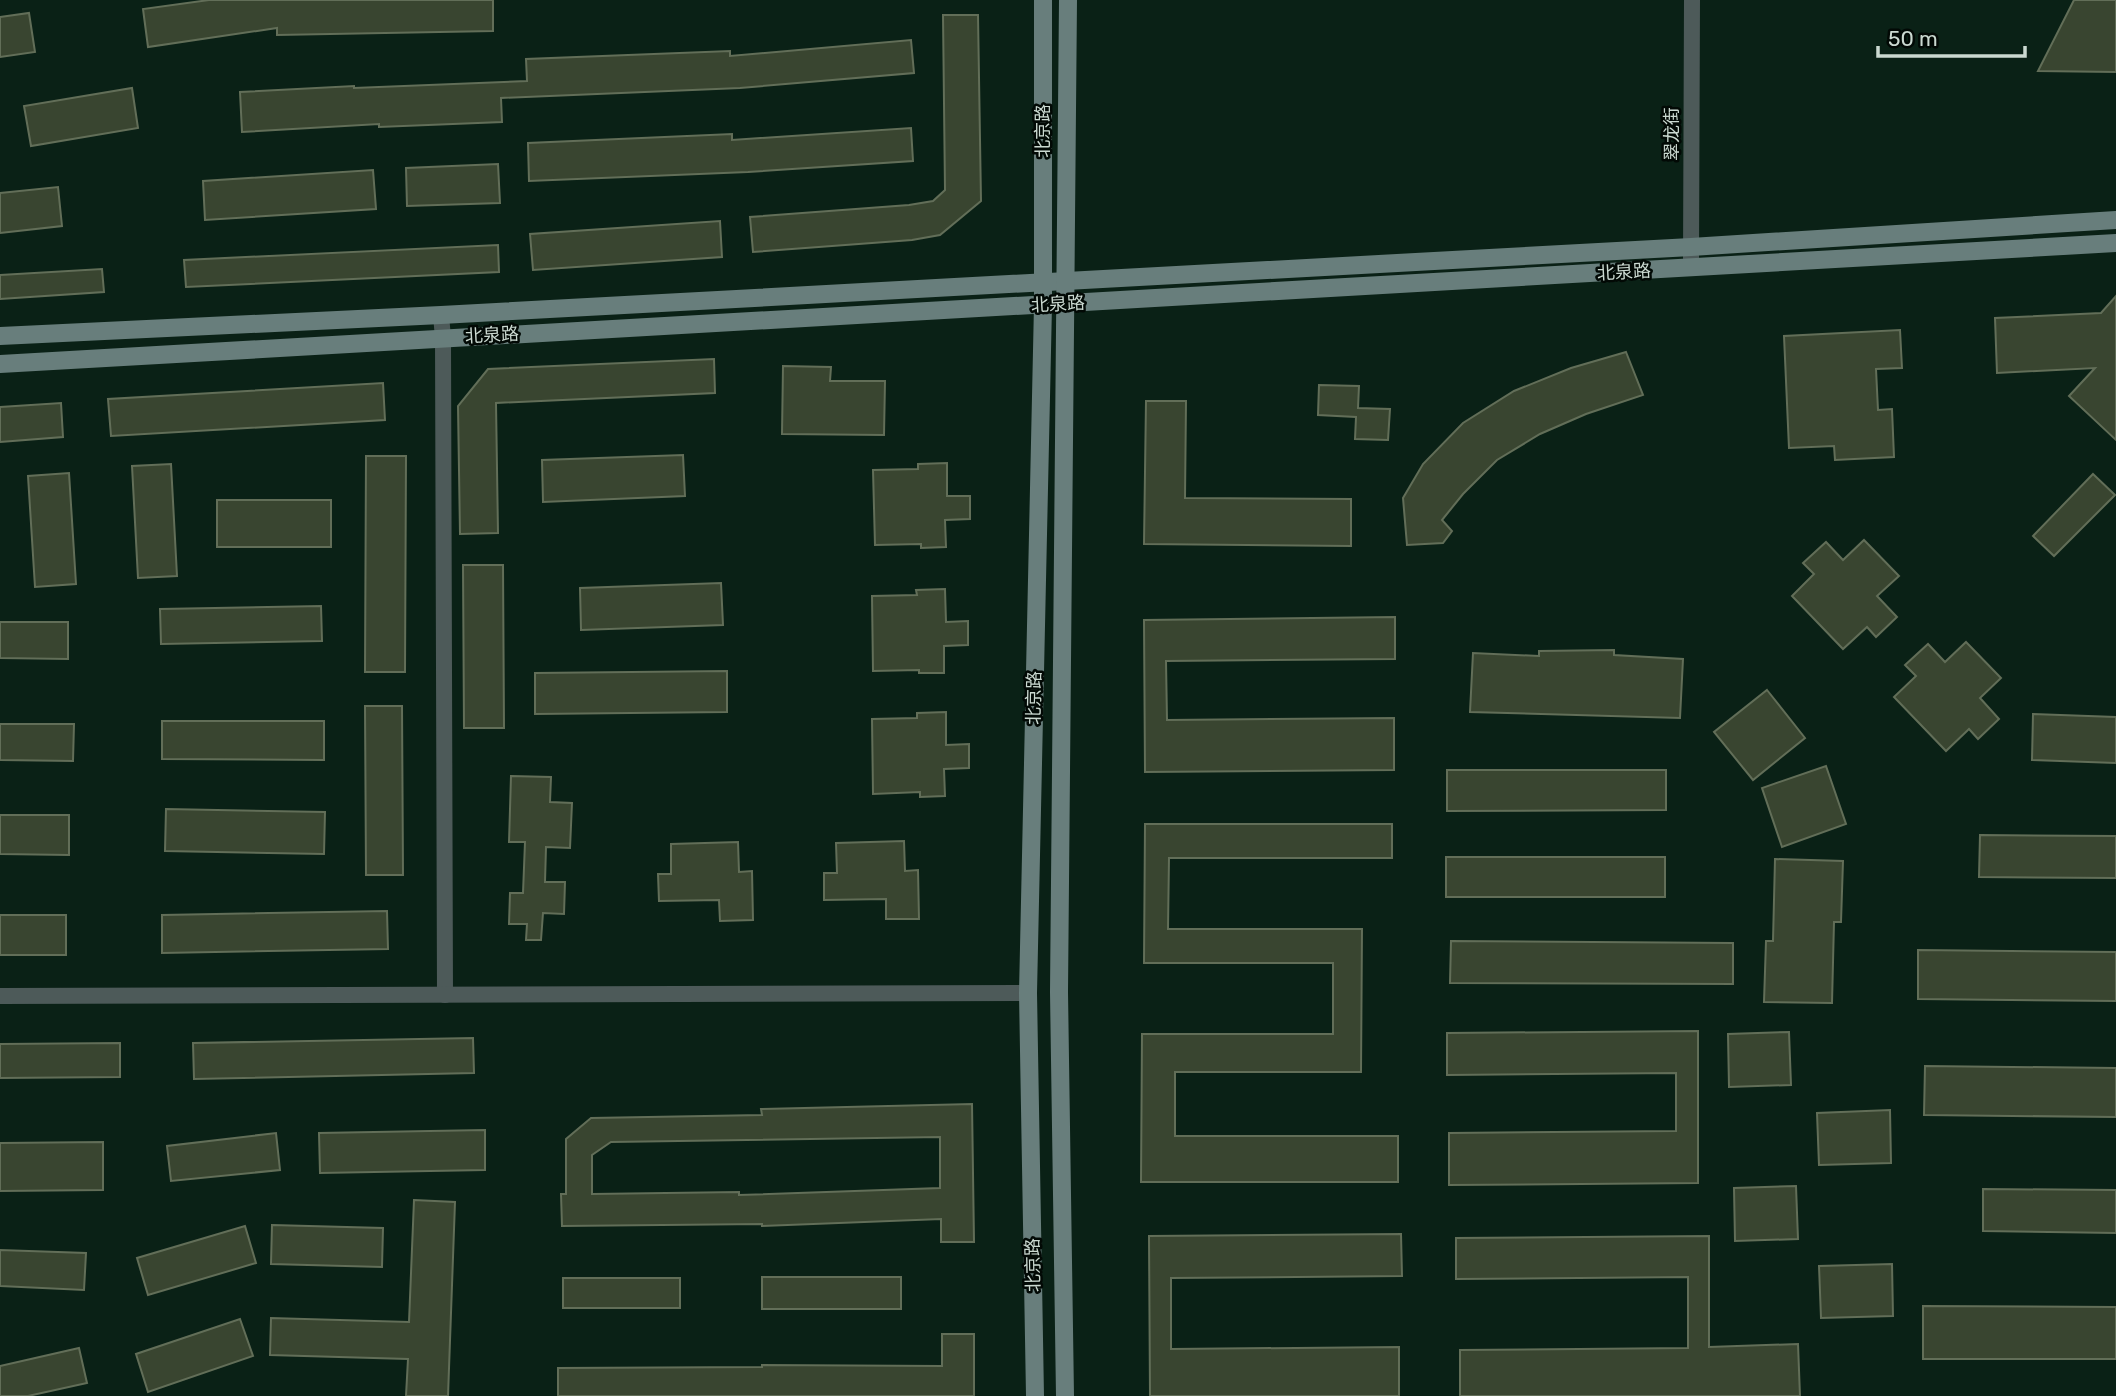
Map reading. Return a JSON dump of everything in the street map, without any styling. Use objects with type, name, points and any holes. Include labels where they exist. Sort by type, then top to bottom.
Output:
[{"type":"main road","name":"北京路","points":[[1035,1396],[1028,993],[1042,304],[1043,0]]},
{"type":"main road","name":"北京路","points":[[1065,1396],[1059,992],[1068,0]]},
{"type":"main road","name":"北泉路","points":[[0,336],[441,315],[1691,247],[2116,220]]},
{"type":"main road","name":"北泉路","points":[[0,364],[2116,243]]},
{"type":"street","name":"翠龙街","points":[[1691,268],[1692,0]]},
{"type":"street","points":[[441,315],[445,995]]},
{"type":"street","points":[[0,996],[1028,993]]},
{"type":"building","points":[[209,0],[493,0],[493,31],[277,35],[277,28],[148,47],[143,9]]},
{"type":"building","points":[[2074,0],[2116,0],[2116,72],[2038,71]]},
{"type":"building","points":[[29,13],[35,52],[0,57],[0,17]]},
{"type":"building","points":[[943,15],[978,15],[981,201],[940,235],[912,240],[753,252],[750,217],[909,205],[933,201],[945,190]]},
{"type":"building","points":[[911,40],[914,73],[740,88],[501,98],[502,122],[379,127],[379,124],[242,132],[240,92],[527,81],[526,59],[730,51],[730,56]]},
{"type":"building","points":[[132,88],[138,128],[31,146],[24,106]]},
{"type":"building","points":[[911,128],[913,161],[748,172],[529,181],[528,143],[732,134],[732,140]]},
{"type":"building","points":[[498,164],[500,203],[407,206],[406,168]]},
{"type":"building","points":[[373,170],[376,209],[205,220],[203,181]]},
{"type":"building","points":[[58,187],[62,226],[0,233],[0,193]]},
{"type":"building","points":[[720,221],[722,257],[533,270],[530,234]]},
{"type":"building","points":[[498,245],[499,272],[186,287],[184,260]]},
{"type":"building","points":[[102,269],[104,292],[0,299],[0,275]]},
{"type":"building","points":[[2116,296],[2116,440],[2069,396],[2095,368],[1997,373],[1995,318],[2101,313]]},
{"type":"building","points":[[1900,330],[1902,368],[1876,369],[1878,410],[1892,409],[1894,457],[1835,460],[1834,446],[1789,448],[1784,336]]},
{"type":"building","points":[[1626,352],[1643,395],[1586,414],[1540,434],[1497,460],[1442,520],[1452,531],[1443,543],[1407,545],[1403,498],[1423,464],[1463,423],[1514,391],[1571,368]]},
{"type":"building","points":[[714,359],[715,393],[496,403],[498,533],[460,534],[458,406],[488,369]]},
{"type":"building","points":[[783,366],[831,367],[830,381],[885,381],[884,435],[782,434]]},
{"type":"building","points":[[383,383],[385,420],[111,436],[108,399]]},
{"type":"building","points":[[1319,385],[1359,386],[1358,408],[1390,409],[1388,440],[1355,439],[1356,417],[1318,415]]},
{"type":"building","points":[[1146,401],[1186,401],[1185,498],[1351,499],[1351,546],[1144,544]]},
{"type":"building","points":[[61,403],[63,437],[0,442],[0,407]]},
{"type":"building","points":[[683,455],[685,496],[543,502],[542,460]]},
{"type":"building","points":[[366,456],[406,456],[405,672],[365,672]]},
{"type":"building","points":[[947,463],[947,496],[970,496],[970,519],[945,520],[946,547],[921,548],[921,544],[875,545],[873,470],[918,469],[918,464]]},
{"type":"building","points":[[171,464],[177,576],[138,578],[132,466]]},
{"type":"building","points":[[69,473],[76,584],[35,587],[28,476]]},
{"type":"building","points":[[2093,474],[2115,495],[2054,556],[2033,536]]},
{"type":"building","points":[[217,500],[331,500],[331,547],[217,547]]},
{"type":"building","points":[[1864,540],[1899,576],[1877,596],[1897,617],[1876,637],[1867,627],[1843,649],[1792,596],[1814,574],[1803,563],[1826,542],[1843,560]]},
{"type":"building","points":[[463,565],[503,565],[504,728],[464,728]]},
{"type":"building","points":[[721,583],[723,625],[581,630],[580,588]]},
{"type":"building","points":[[945,589],[946,622],[968,621],[968,645],[944,646],[944,673],[919,673],[919,670],[873,671],[872,596],[917,595],[916,590]]},
{"type":"building","points":[[321,606],[322,641],[161,644],[160,609]]},
{"type":"building","points":[[1395,617],[1395,659],[1166,661],[1167,720],[1394,718],[1394,770],[1145,772],[1144,620]]},
{"type":"building","points":[[0,622],[68,622],[68,659],[0,658]]},
{"type":"building","points":[[1966,642],[2001,678],[1980,698],[1999,719],[1978,739],[1969,729],[1946,751],[1894,697],[1916,676],[1905,665],[1928,644],[1945,662]]},
{"type":"building","points":[[1614,650],[1614,655],[1683,659],[1680,718],[1470,712],[1473,653],[1539,656],[1539,651]]},
{"type":"building","points":[[727,671],[727,712],[535,714],[535,673]]},
{"type":"building","points":[[1767,690],[1805,738],[1753,780],[1714,732]]},
{"type":"building","points":[[365,706],[402,706],[403,875],[366,875]]},
{"type":"building","points":[[946,712],[946,745],[969,744],[969,768],[944,769],[945,796],[920,797],[920,792],[873,794],[872,719],[917,718],[917,713]]},
{"type":"building","points":[[2033,714],[2116,717],[2116,763],[2032,760]]},
{"type":"building","points":[[162,721],[324,721],[324,760],[162,759]]},
{"type":"building","points":[[0,724],[74,724],[73,761],[0,760]]},
{"type":"building","points":[[1826,766],[1846,824],[1782,847],[1762,788]]},
{"type":"building","points":[[1447,770],[1666,770],[1666,810],[1447,811]]},
{"type":"building","points":[[511,776],[551,777],[550,802],[572,803],[570,848],[546,847],[545,882],[565,882],[564,914],[543,913],[541,940],[526,940],[527,924],[509,924],[510,893],[523,893],[525,842],[509,842]]},
{"type":"building","points":[[166,809],[325,812],[324,854],[165,851]]},
{"type":"building","points":[[0,815],[69,815],[69,855],[0,854]]},
{"type":"building","points":[[1145,824],[1392,824],[1392,858],[1169,858],[1168,929],[1362,929],[1361,1072],[1175,1072],[1175,1136],[1398,1136],[1398,1182],[1141,1182],[1142,1034],[1333,1034],[1333,963],[1144,963]]},
{"type":"building","points":[[1980,835],[2116,836],[2116,878],[1979,877]]},
{"type":"building","points":[[904,841],[905,871],[918,870],[919,919],[886,919],[886,899],[824,900],[824,873],[837,873],[836,843]]},
{"type":"building","points":[[738,842],[739,872],[752,871],[753,920],[720,921],[719,900],[659,901],[658,874],[671,874],[671,844]]},
{"type":"building","points":[[1446,857],[1665,857],[1665,897],[1446,897]]},
{"type":"building","points":[[1775,859],[1843,861],[1841,922],[1834,922],[1832,1003],[1764,1002],[1766,941],[1773,941]]},
{"type":"building","points":[[387,911],[388,949],[162,953],[162,915]]},
{"type":"building","points":[[0,915],[66,915],[66,955],[0,955]]},
{"type":"building","points":[[1451,941],[1733,943],[1733,984],[1450,983]]},
{"type":"building","points":[[1918,950],[2116,952],[2116,1001],[1918,999]]},
{"type":"building","points":[[1698,1031],[1698,1183],[1449,1185],[1449,1133],[1676,1131],[1676,1073],[1447,1075],[1447,1033]]},
{"type":"building","points":[[1789,1032],[1791,1085],[1729,1087],[1728,1034]]},
{"type":"building","points":[[473,1038],[474,1073],[194,1079],[193,1043]]},
{"type":"building","points":[[120,1043],[120,1077],[0,1078],[0,1044]]},
{"type":"building","points":[[1925,1066],[2116,1068],[2116,1117],[1924,1115]]},
{"type":"building","points":[[972,1104],[974,1242],[941,1242],[941,1219],[762,1226],[562,1226],[561,1194],[566,1194],[566,1139],[591,1118],[762,1115],[761,1109]],"holes":[[[940,1137],[940,1188],[739,1195],[739,1192],[592,1194],[592,1155],[611,1142]]]},
{"type":"building","points":[[1890,1110],[1891,1163],[1819,1165],[1817,1113]]},
{"type":"building","points":[[485,1130],[485,1170],[320,1173],[319,1133]]},
{"type":"building","points":[[276,1133],[280,1170],[171,1181],[167,1146]]},
{"type":"building","points":[[103,1142],[103,1190],[0,1191],[0,1143]]},
{"type":"building","points":[[1796,1186],[1798,1239],[1735,1241],[1734,1188]]},
{"type":"building","points":[[1983,1189],[2116,1190],[2116,1233],[1983,1231]]},
{"type":"building","points":[[414,1200],[455,1202],[448,1396],[406,1396],[408,1359],[270,1355],[271,1318],[409,1322]]},
{"type":"building","points":[[272,1225],[383,1228],[382,1267],[271,1264]]},
{"type":"building","points":[[245,1226],[256,1263],[148,1295],[137,1258]]},
{"type":"building","points":[[1401,1234],[1402,1276],[1171,1278],[1171,1349],[1399,1347],[1399,1396],[1150,1396],[1149,1236]]},
{"type":"building","points":[[1709,1236],[1709,1347],[1798,1344],[1800,1396],[1460,1396],[1460,1350],[1688,1348],[1688,1277],[1456,1279],[1456,1238]]},
{"type":"building","points":[[0,1250],[86,1253],[84,1290],[0,1286]]},
{"type":"building","points":[[1892,1264],[1893,1316],[1821,1318],[1819,1266]]},
{"type":"building","points":[[762,1277],[901,1277],[901,1309],[762,1309]]},
{"type":"building","points":[[563,1278],[680,1278],[680,1308],[563,1308]]},
{"type":"building","points":[[1923,1306],[2116,1307],[2116,1359],[1923,1359]]},
{"type":"building","points":[[240,1319],[253,1356],[148,1392],[136,1354]]},
{"type":"building","points":[[942,1334],[974,1334],[974,1396],[558,1396],[558,1368],[942,1366]]},
{"type":"building","points":[[79,1348],[87,1383],[28,1396],[0,1396],[0,1366]]}]
